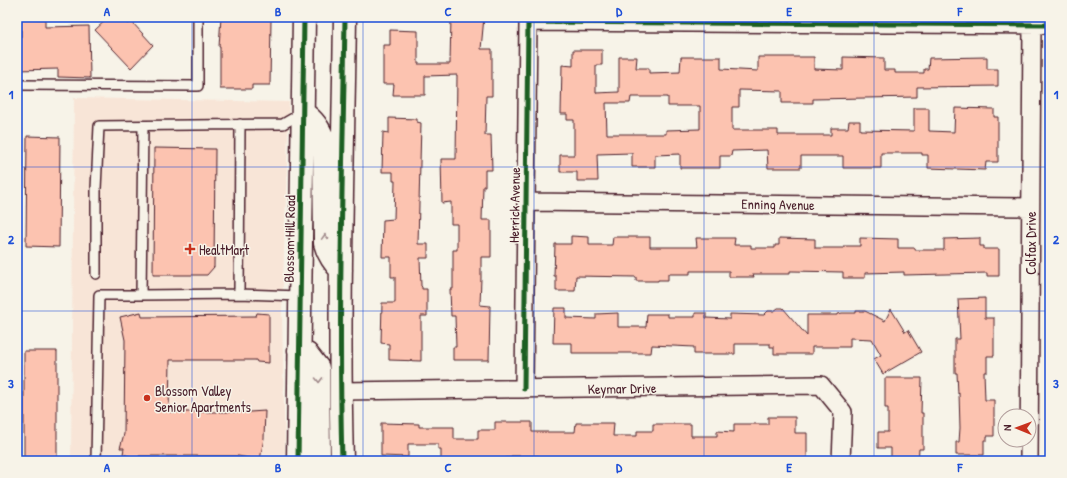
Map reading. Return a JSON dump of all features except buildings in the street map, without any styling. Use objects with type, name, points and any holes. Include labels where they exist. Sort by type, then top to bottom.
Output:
[{"type":"main road","name":"Blossom Hill Road","points":[[298,461],[304,17]]},
{"type":"main road","points":[[342,461],[340,391],[345,17]]},
{"type":"main road","points":[[303,113],[316,124],[324,141],[325,243],[331,258],[341,270]]},
{"type":"main road","points":[[299,350],[307,354],[318,368],[319,461]]},
{"type":"street","name":"Herrick Avenue","points":[[524,389],[528,22],[1032,25]]},
{"type":"street","points":[[1032,25],[1050,25]]},
{"type":"street","name":"Colfax Drive","points":[[1029,461],[1032,25]]},
{"type":"street","name":"Enning Avenue","points":[[526,202],[1030,207]]},
{"type":"street","name":"Keymar Drive","points":[[340,391],[821,385],[843,412],[841,461]]},
{"type":"lane","points":[[17,85],[198,86],[198,17]]},
{"type":"lane","points":[[96,274],[96,188],[99,126],[283,124],[303,113]]},
{"type":"lane","points":[[239,294],[240,124]]},
{"type":"lane","points":[[141,295],[143,126]]},
{"type":"lane","points":[[96,461],[98,295],[239,294],[300,296]]},
{"type":"shaded area","points":[[74,98],[289,102],[282,313],[285,461],[71,461]]},
{"type":"cycle path","points":[[298,461],[304,17]]},
{"type":"cycle path","points":[[342,461],[341,294],[345,17]]},
{"type":"cycle path","points":[[524,389],[528,22],[1050,25]]},
{"type":"place","name":"HealtMart","points":[[190,249]]},
{"type":"place","name":"Blossom Valley Senior Apartments","points":[[147,398]]}]
